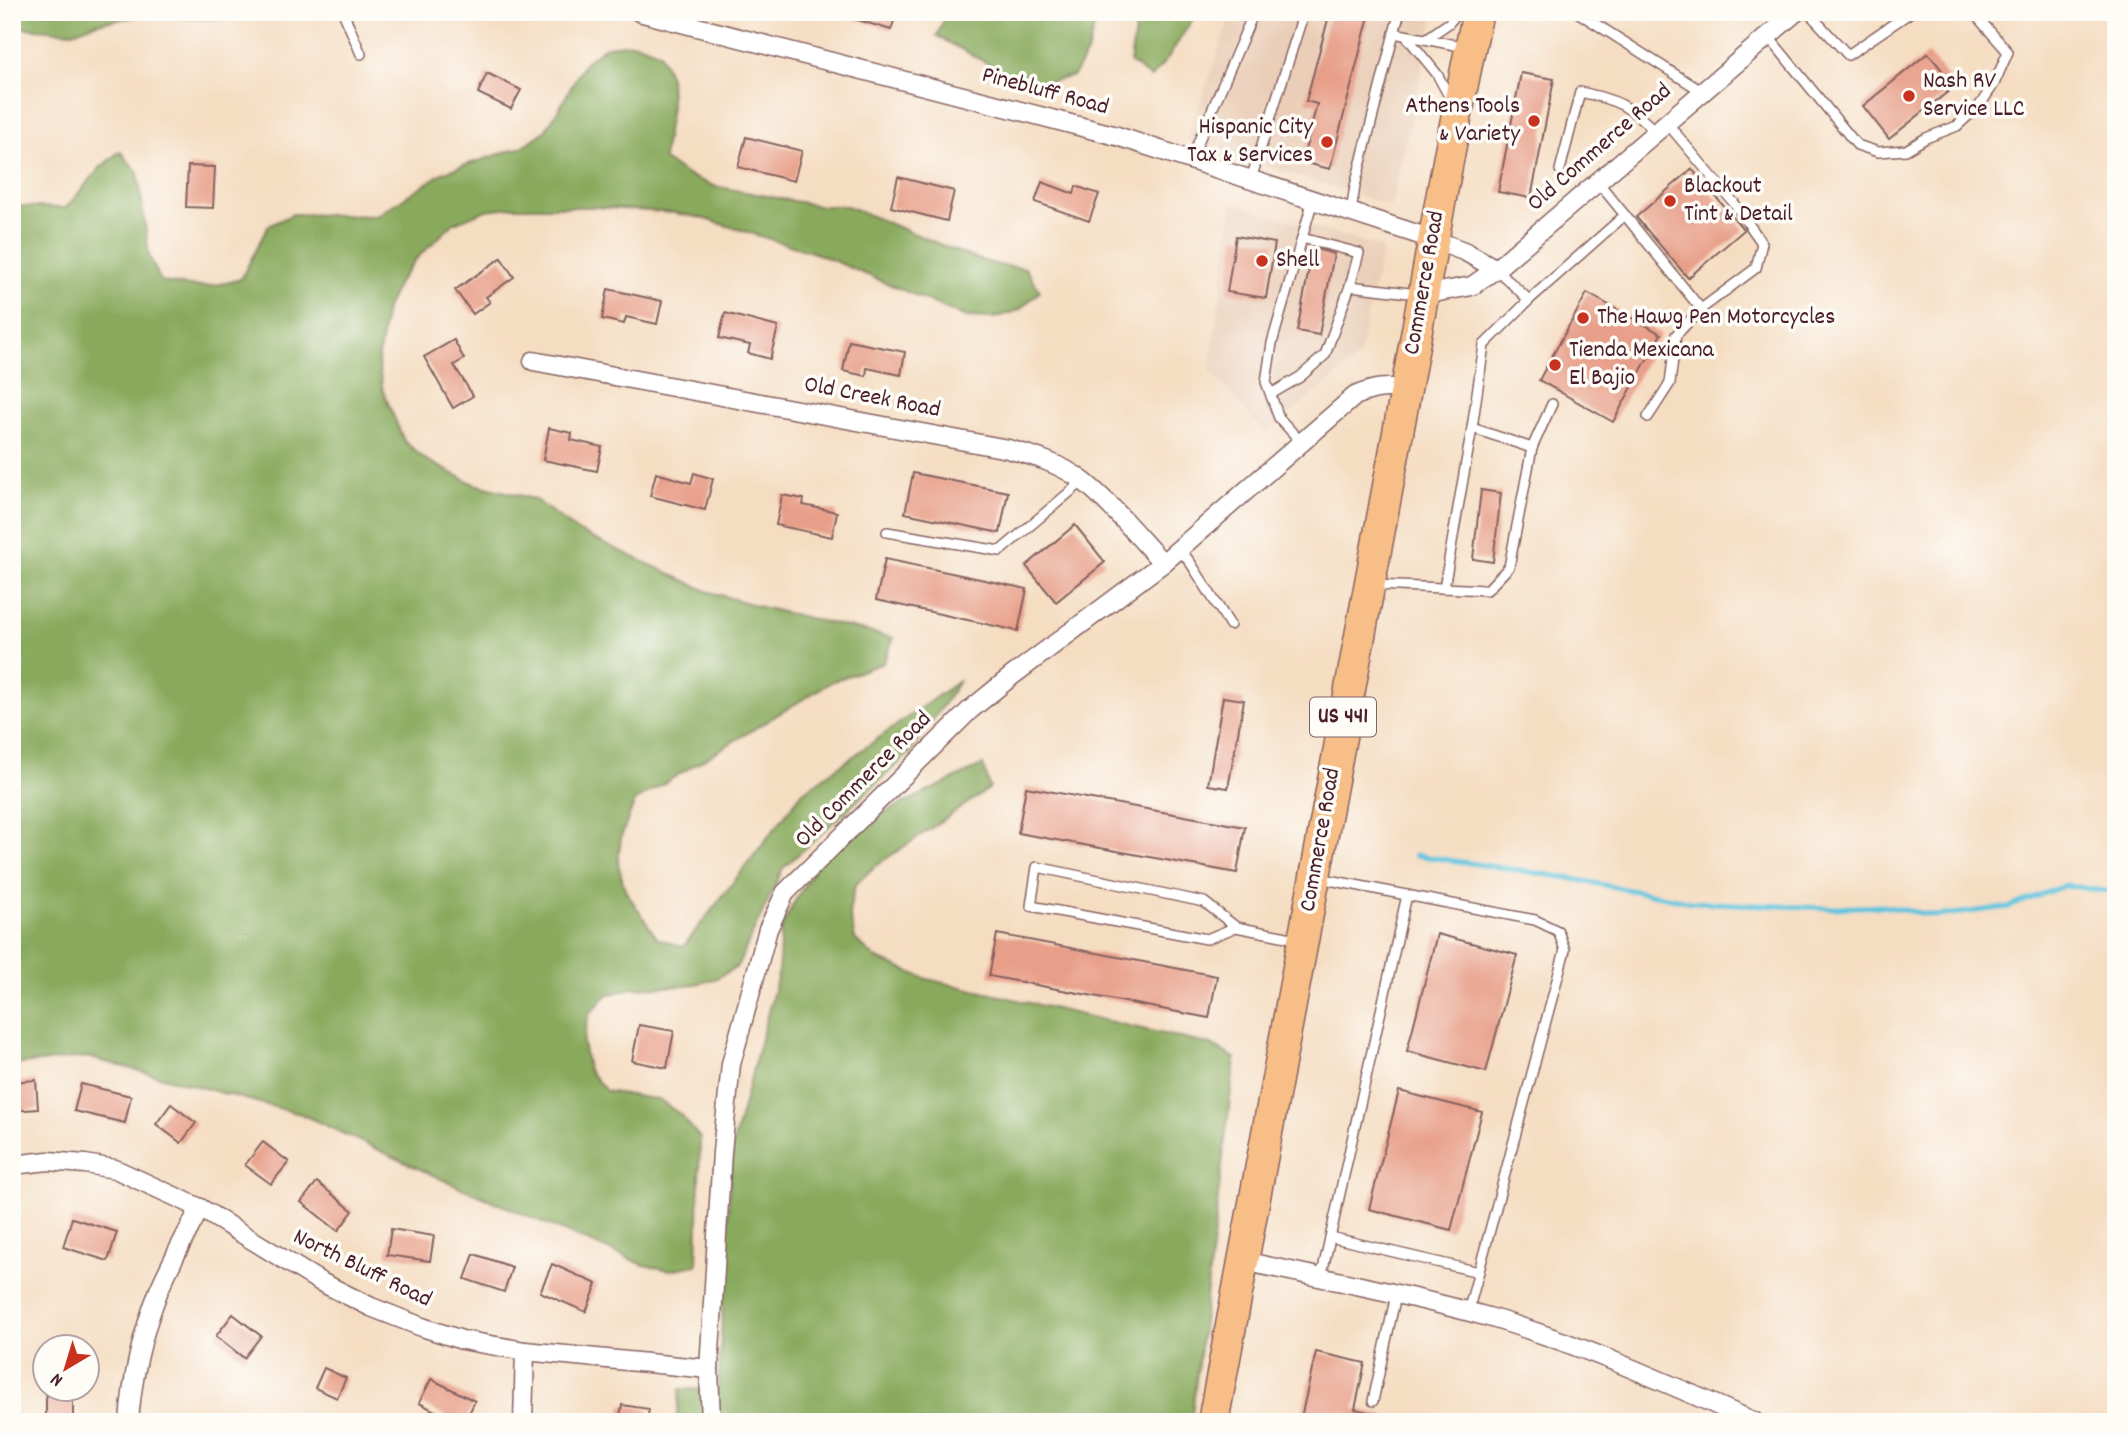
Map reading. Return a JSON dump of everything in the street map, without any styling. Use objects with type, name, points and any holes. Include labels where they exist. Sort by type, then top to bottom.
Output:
[{"type":"highway","name":"Commerce Road","points":[[1213,1422],[1432,239],[1478,12]]},
{"type":"street","name":"Pinebluff Road","points":[[639,12],[1117,136],[1432,239],[1466,252],[1496,269]]},
{"type":"street","name":"Old Commerce Road","points":[[1422,295],[1472,286],[1496,269],[1796,12]]},
{"type":"street","name":"Old Creek Road","points":[[533,361],[1008,449],[1056,465],[1083,481],[1163,563]]},
{"type":"street","name":"Old Commerce Road","points":[[711,1422],[709,1368],[722,1152],[731,1064],[768,929],[785,893],[970,710],[1163,563],[1355,397],[1371,389],[1387,387],[1406,390]]},
{"type":"street","name":"North Bluff Road","points":[[12,1166],[48,1161],[115,1169],[200,1208],[319,1281],[371,1307],[462,1340],[525,1351],[709,1368]]},
{"type":"street","points":[[129,1422],[131,1393],[148,1322],[160,1289],[200,1208]]},
{"type":"street","points":[[1243,1261],[1468,1312],[1604,1357],[1755,1422]]},
{"type":"street","points":[[523,1422],[525,1351]]},
{"type":"lane","points":[[343,12],[361,54]]},
{"type":"lane","points":[[1191,159],[1254,12]]},
{"type":"lane","points":[[1251,179],[1304,12]]},
{"type":"lane","points":[[1351,212],[1355,186],[1400,12]]},
{"type":"lane","points":[[1426,39],[1449,23],[1458,12]]},
{"type":"lane","points":[[1577,12],[1703,92]]},
{"type":"lane","points":[[1808,12],[1848,55],[1911,12]]},
{"type":"lane","points":[[1768,36],[1857,145],[1878,152],[1906,150],[1926,138],[1957,126],[1980,104],[1994,84],[2008,52],[1973,12]]},
{"type":"lane","points":[[1394,33],[1470,48]]},
{"type":"lane","points":[[1406,36],[1437,74],[1457,113]]},
{"type":"lane","points":[[1560,170],[1580,92],[1614,99],[1662,127],[1734,203],[1762,243],[1756,268],[1701,309],[1676,335],[1670,383],[1648,417]]},
{"type":"lane","points":[[1598,182],[1701,309]]},
{"type":"lane","points":[[1302,443],[1279,418],[1266,383],[1272,343],[1313,200]]},
{"type":"lane","points":[[1444,588],[1484,345],[1529,300],[1625,215]]},
{"type":"lane","points":[[1271,394],[1300,377],[1325,355],[1359,253],[1302,238]]},
{"type":"lane","points":[[1496,269],[1529,300]]},
{"type":"lane","points":[[1350,286],[1422,295]]},
{"type":"lane","points":[[1369,585],[1487,590],[1509,567],[1532,448],[1552,404]]},
{"type":"lane","points":[[1472,428],[1532,448]]},
{"type":"lane","points":[[887,532],[1000,551],[1083,481]]},
{"type":"lane","points":[[1178,550],[1190,562],[1230,625]]},
{"type":"lane","points":[[1236,927],[1207,939],[1031,906],[1037,867],[1205,902],[1236,927],[1302,940]]},
{"type":"lane","points":[[1314,877],[1535,920],[1558,931],[1565,950],[1468,1312]]},
{"type":"lane","points":[[1321,1278],[1407,895]]},
{"type":"lane","points":[[1330,1237],[1479,1272]]},
{"type":"lane","points":[[1373,1401],[1396,1295]]},
{"type":"shaded area","points":[[1232,12],[1435,12],[1391,206],[1187,140]]},
{"type":"shaded area","points":[[1233,203],[1382,248],[1359,357],[1266,434],[1210,371]]},
{"type":"green space","points":[[12,12],[247,12],[228,18],[201,19],[148,15],[97,23],[73,32],[12,27]]},
{"type":"green space","points":[[947,12],[1098,12],[1087,53],[1073,76],[1046,83],[1020,81],[937,36]]},
{"type":"green space","points":[[1138,12],[1197,12],[1168,58],[1151,78],[1130,62]]},
{"type":"green space","points":[[635,43],[659,52],[670,77],[671,105],[663,159],[687,175],[714,186],[820,206],[847,206],[971,257],[998,265],[1025,268],[1040,291],[1019,310],[994,318],[966,317],[818,254],[702,218],[675,213],[595,207],[512,207],[486,210],[454,223],[415,260],[398,283],[386,308],[378,362],[383,391],[404,441],[426,460],[474,484],[534,499],[579,532],[707,591],[761,607],[894,638],[883,663],[833,681],[635,801],[621,837],[618,863],[625,890],[657,938],[683,947],[803,792],[960,680],[910,753],[783,868],[737,967],[713,980],[686,986],[633,988],[607,995],[589,1014],[583,1042],[588,1070],[606,1091],[660,1100],[682,1116],[700,1138],[697,1265],[670,1270],[644,1265],[450,1183],[301,1114],[87,1057],[12,1065],[12,206],[66,208],[100,168],[120,151],[138,173],[149,256],[161,281],[192,286],[230,282],[241,279],[268,226],[293,214],[376,216],[444,172],[522,147],[545,131],[585,62],[607,46]]},
{"type":"green space","points":[[983,765],[990,788],[874,867],[855,885],[849,912],[855,939],[875,958],[927,979],[1211,1045],[1235,1058],[1191,1422],[676,1422],[680,1389],[718,1390],[732,1148],[778,975],[781,930],[792,906],[819,861],[858,825]]},
{"type":"building","points":[[846,12],[897,12],[891,30],[845,16]]},
{"type":"building","points":[[1330,12],[1370,12],[1330,169],[1302,162],[1317,104],[1306,101]]},
{"type":"building","name":"Nash RV Service LLC","points":[[1928,53],[1955,86],[1889,139],[1863,106]]},
{"type":"building","points":[[487,73],[521,90],[511,109],[478,93]]},
{"type":"building","points":[[1521,73],[1554,79],[1531,198],[1498,192]]},
{"type":"building","points":[[746,137],[802,151],[794,181],[738,167]]},
{"type":"building","points":[[188,166],[215,167],[213,208],[186,207]]},
{"type":"building","points":[[1692,169],[1744,230],[1688,278],[1636,217]]},
{"type":"building","points":[[898,177],[954,191],[947,221],[891,207]]},
{"type":"building","points":[[1042,182],[1074,194],[1076,186],[1099,194],[1089,221],[1035,202]]},
{"type":"building","points":[[1236,236],[1275,243],[1266,298],[1227,292]]},
{"type":"building","name":"Shell","points":[[1313,248],[1334,254],[1319,335],[1297,331]]},
{"type":"building","points":[[501,258],[514,277],[486,297],[490,302],[473,314],[455,290]]},
{"type":"building","points":[[608,289],[662,301],[657,324],[626,317],[624,324],[602,319]]},
{"type":"building","points":[[1587,293],[1661,334],[1613,422],[1539,380]]},
{"type":"building","points":[[725,313],[778,327],[770,359],[748,353],[750,345],[719,338]]},
{"type":"building","points":[[454,340],[464,359],[454,365],[473,396],[453,408],[424,357]]},
{"type":"building","points":[[849,341],[905,352],[901,375],[867,368],[866,376],[843,371]]},
{"type":"building","points":[[549,428],[572,433],[571,440],[602,447],[597,471],[543,460]]},
{"type":"building","points":[[656,473],[691,483],[694,473],[713,479],[705,510],[650,496]]},
{"type":"building","points":[[913,473],[1008,492],[1000,533],[905,513]]},
{"type":"building","points":[[1481,490],[1501,493],[1493,562],[1473,559]]},
{"type":"building","points":[[782,495],[804,499],[803,505],[837,512],[832,537],[776,525]]},
{"type":"building","points":[[1075,525],[1105,562],[1056,602],[1026,566]]},
{"type":"building","points":[[885,559],[1027,589],[1018,631],[876,600]]},
{"type":"building","points":[[1223,697],[1244,700],[1228,788],[1208,785]]},
{"type":"building","points":[[1026,787],[1245,827],[1237,873],[1018,833]]},
{"type":"building","points":[[997,934],[1217,976],[1209,1018],[989,976]]},
{"type":"building","points":[[1437,934],[1517,955],[1486,1072],[1407,1051]]},
{"type":"building","points":[[639,1025],[674,1031],[667,1068],[632,1061]]},
{"type":"building","points":[[36,1080],[38,1109],[12,1111],[12,1082]]},
{"type":"building","points":[[81,1084],[131,1096],[125,1123],[74,1111]]},
{"type":"building","points":[[1399,1091],[1482,1112],[1451,1230],[1369,1209]]},
{"type":"building","points":[[171,1104],[196,1123],[181,1143],[156,1124]]},
{"type":"building","points":[[263,1142],[289,1162],[271,1184],[245,1165]]},
{"type":"building","points":[[317,1182],[353,1211],[338,1231],[301,1202]]},
{"type":"building","points":[[72,1218],[117,1232],[108,1261],[63,1247]]},
{"type":"building","points":[[391,1229],[434,1236],[430,1261],[387,1255]]},
{"type":"building","points":[[474,1254],[512,1267],[504,1292],[465,1279]]},
{"type":"building","points":[[552,1264],[597,1284],[586,1312],[540,1292]]},
{"type":"building","points":[[233,1314],[261,1336],[244,1358],[216,1336]]},
{"type":"building","points":[[1316,1352],[1365,1363],[1355,1409],[1386,1416],[1386,1422],[1300,1422]]},
{"type":"building","points":[[324,1368],[346,1378],[337,1398],[315,1388]]},
{"type":"building","points":[[431,1379],[475,1401],[465,1422],[457,1422],[419,1403]]},
{"type":"building","points":[[46,1402],[73,1402],[73,1422],[46,1422]]},
{"type":"building","points":[[622,1405],[649,1409],[647,1422],[619,1422]]},
{"type":"waterway","points":[[1415,855],[1563,877],[1692,902],[1830,908],[1883,906],[1937,916],[2009,907],[2066,885],[2116,893]]},
{"type":"place","name":"Nash RV Service LLC","points":[[1909,96]]},
{"type":"place","name":"Athens Tools & Variety","points":[[1534,121]]},
{"type":"place","name":"Hispanic City Tax & Services","points":[[1327,142]]},
{"type":"place","name":"Blackout Tint & Detail","points":[[1670,201]]},
{"type":"place","name":"Shell","points":[[1262,261]]},
{"type":"place","name":"The Hawg Pen Motorcycles","points":[[1583,318]]},
{"type":"place","name":"Tienda Mexicana El Bajio","points":[[1555,365]]}]
